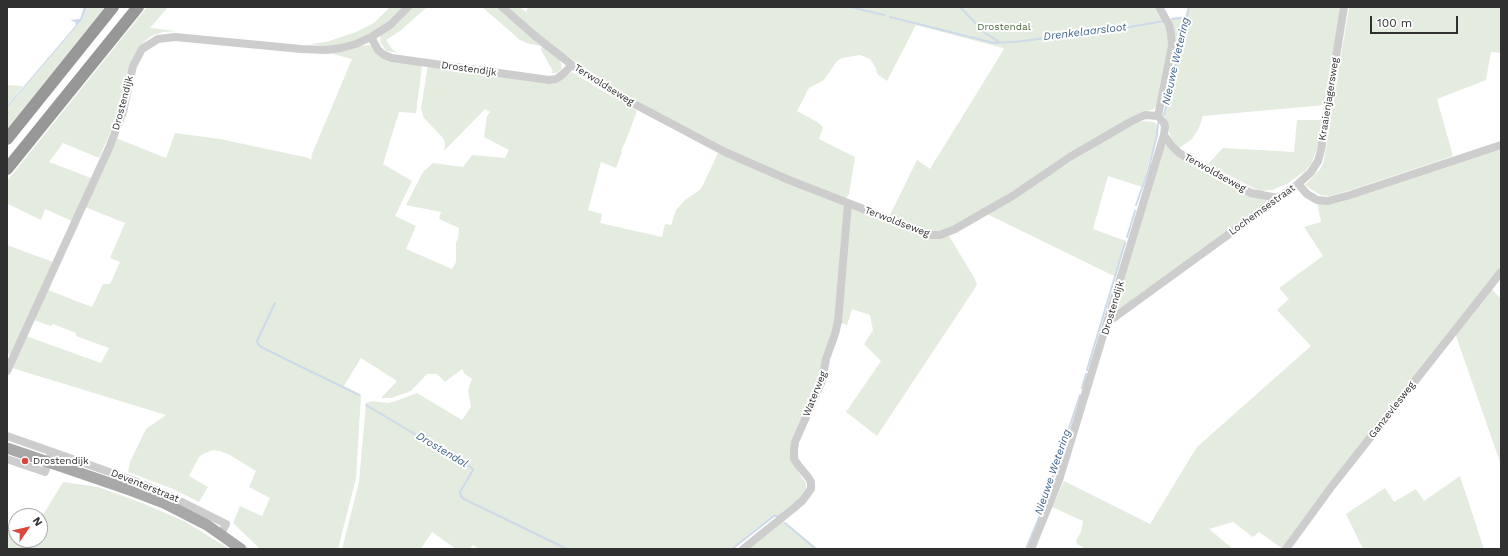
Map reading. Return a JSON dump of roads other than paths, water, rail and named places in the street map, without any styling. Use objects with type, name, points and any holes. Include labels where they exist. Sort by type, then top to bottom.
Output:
[{"type":"highway","points":[[7,139],[113,7]]},
{"type":"highway","points":[[7,169],[138,7]]},
{"type":"main road","name":"Deventerstraat","points":[[7,448],[49,457],[164,503],[221,534],[241,549]]},
{"type":"street","name":"Drostendijk","points":[[7,371],[109,148],[123,112],[133,66],[142,49],[158,39],[175,37],[326,50],[356,44],[371,37],[390,25],[408,7]]},
{"type":"street","name":"Terwoldseweg","points":[[502,7],[535,36],[572,65],[621,97],[719,148],[789,180],[924,234],[940,235],[955,229],[1014,195],[1070,157],[1130,122],[1145,115],[1160,118]]},
{"type":"street","points":[[1159,7],[1169,26],[1172,46],[1160,118],[1165,127],[1164,135]]},
{"type":"street","name":"Kraaienjagersweg","points":[[1298,184],[1311,172],[1318,161],[1321,150],[1344,7]]},
{"type":"street","name":"Drostendijk","points":[[371,37],[378,50],[384,55],[392,58],[549,80],[556,79],[572,65]]},
{"type":"street","name":"Drostendijk","points":[[1031,549],[1059,480],[1164,135]]},
{"type":"street","name":"Terwoldseweg","points":[[1164,135],[1179,153],[1251,193],[1278,198]]},
{"type":"street","name":"Lochemsestraat","points":[[1108,322],[1298,184],[1307,194],[1312,197],[1322,201],[1328,201],[1501,145]]},
{"type":"street","name":"Waterweg","points":[[742,549],[794,508],[803,500],[811,489],[811,482],[794,459],[795,442],[822,381],[826,358],[838,321],[848,203]]},
{"type":"street","name":"Ganzevlesweg","points":[[1286,549],[1332,486],[1501,272]]},
{"type":"street","name":"Deventerstraat","points":[[7,436],[49,457]]},
{"type":"street","points":[[7,459],[45,472],[49,457]]},
{"type":"water","points":[[84,7],[87,7],[82,20],[7,108],[7,106],[76,25],[75,22],[70,20],[80,19]]},
{"type":"waterway","name":"Drenkelaarsloot","points":[[851,7],[884,15]]},
{"type":"waterway","points":[[960,7],[985,33],[999,42]]},
{"type":"waterway","name":"Nieuwe Wetering","points":[[1164,115],[1189,7]]},
{"type":"waterway","name":"Drenkelaarsloot","points":[[890,17],[994,43],[1112,30],[1164,21]]},
{"type":"waterway","name":"Drenkelaarsloot","points":[[1172,19],[1186,17]]},
{"type":"waterway","name":"Nieuwe Wetering","points":[[1136,205],[1148,171],[1157,135],[1158,123]]},
{"type":"waterway","name":"Nieuwe Wetering","points":[[1127,237],[1135,211]]},
{"type":"waterway","name":"Nieuwe Wetering","points":[[1087,370],[1125,243]]},
{"type":"waterway","name":"Drostendal","points":[[275,303],[257,341],[258,344],[261,347],[359,395]]},
{"type":"waterway","name":"Nieuwe Wetering","points":[[1082,388],[1086,374]]},
{"type":"waterway","name":"Nieuwe Wetering","points":[[1026,549],[1041,513],[1080,395]]},
{"type":"waterway","name":"Drostendal","points":[[366,405],[472,468],[473,470],[460,492],[464,499],[567,549]]},
{"type":"waterway","name":"Drostendal","points":[[732,549],[774,516],[779,516]]},
{"type":"waterway","name":"Drostendal","points":[[785,523],[816,549]]},
{"type":"place","name":"Drostendijk","points":[[25,461]]}]
